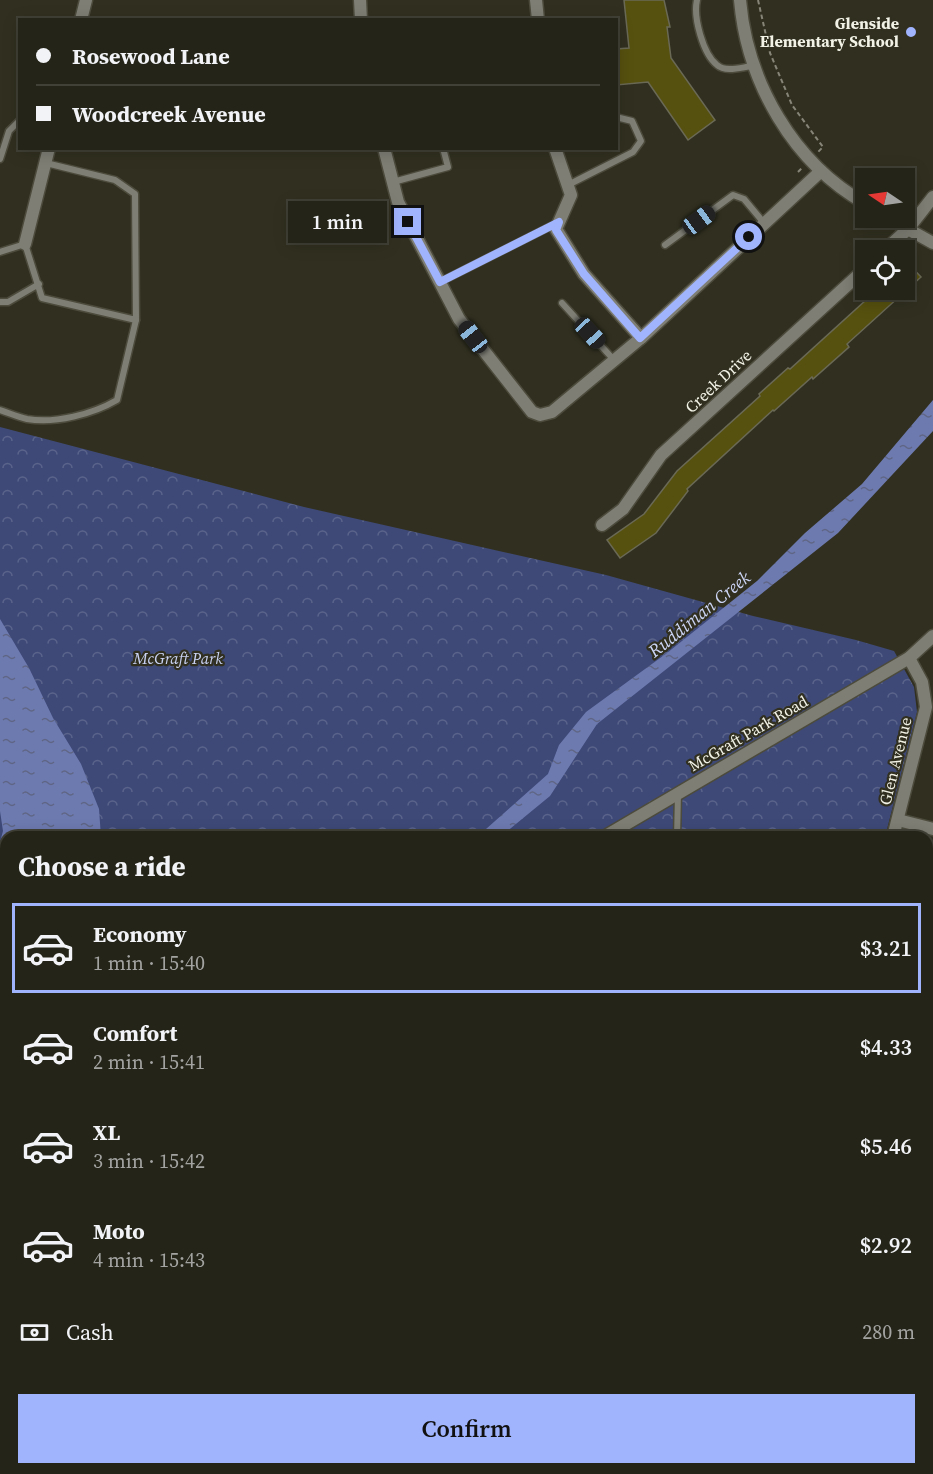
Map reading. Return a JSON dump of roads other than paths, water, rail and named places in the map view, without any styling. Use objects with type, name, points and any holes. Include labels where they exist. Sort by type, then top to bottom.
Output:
[{"type":"street","points":[[82,18],[86,0]]},
{"type":"street","points":[[360,0],[361,18]]},
{"type":"street","points":[[536,0],[538,18]]},
{"type":"street","points":[[740,0],[753,66],[774,110],[796,144],[821,171],[855,196]]},
{"type":"street","points":[[25,244],[48,150]]},
{"type":"street","points":[[385,150],[398,202],[459,319],[532,412],[540,415],[552,412],[640,338],[821,171]]},
{"type":"street","points":[[556,150],[571,195],[556,230],[584,274],[640,338]]},
{"type":"street","points":[[896,240],[908,229],[933,197]]},
{"type":"street","points":[[908,229],[933,243]]},
{"type":"street","name":"Creek Drive","points":[[602,525],[623,509],[661,455],[855,278]]},
{"type":"street","points":[[909,658],[933,636]]},
{"type":"street","name":"McGraft Park Road","points":[[614,831],[909,658]]},
{"type":"street","name":"Glen Avenue","points":[[895,831],[926,707],[922,682],[909,658]]},
{"type":"street","points":[[898,820],[933,829]]},
{"type":"lane","points":[[697,0],[700,39],[717,65],[728,70],[753,66]]},
{"type":"lane","points":[[568,186],[633,152],[641,141],[632,121],[618,118]]},
{"type":"lane","points":[[0,159],[9,130],[18,122]]},
{"type":"lane","points":[[393,182],[448,166],[444,150]]},
{"type":"lane","points":[[0,410],[28,419],[66,418],[101,410],[117,400],[136,320],[135,194],[115,180],[45,162]]},
{"type":"lane","points":[[665,245],[733,195],[744,199],[764,223]]},
{"type":"lane","points":[[440,282],[559,222]]},
{"type":"lane","points":[[0,252],[25,244],[42,298],[136,320]]},
{"type":"lane","points":[[0,302],[8,302],[39,284]]},
{"type":"lane","points":[[562,303],[614,360]]},
{"type":"lane","points":[[677,831],[678,794]]},
{"type":"water","points":[[933,400],[933,431],[838,533],[597,724],[550,796],[507,831],[484,831],[548,774],[559,745],[586,712],[667,653],[757,581],[805,533],[862,484]]},
{"type":"water","points":[[0,619],[29,668],[53,718],[81,764],[99,809],[101,831],[3,831],[0,811]]},
{"type":"place","name":"Glenside Elementary School","points":[[911,32]]},
{"type":"water label","name":"Ruddiman Creek","points":[[699,614]]},
{"type":"park label","name":"McGraft Park","points":[[178,658]]}]
